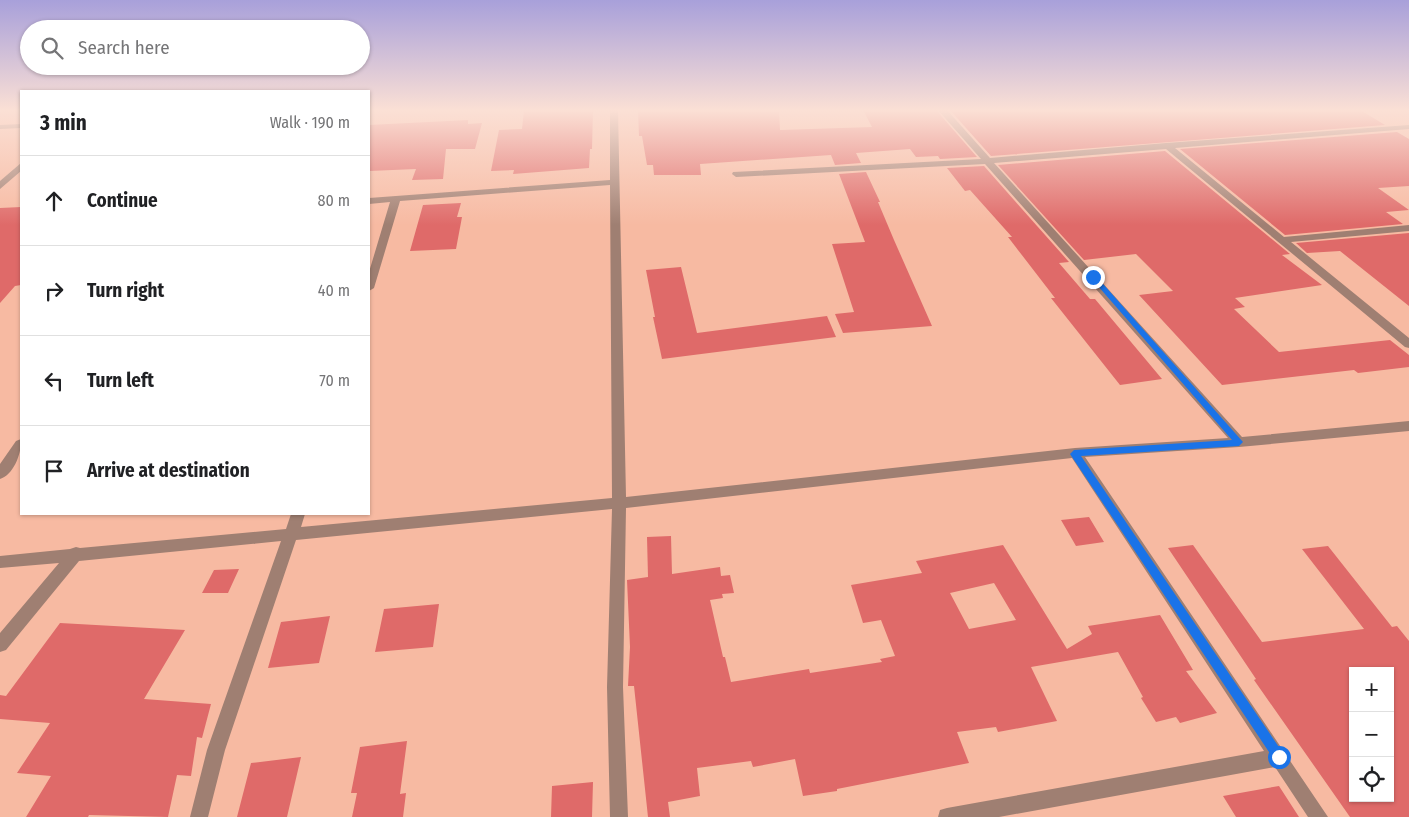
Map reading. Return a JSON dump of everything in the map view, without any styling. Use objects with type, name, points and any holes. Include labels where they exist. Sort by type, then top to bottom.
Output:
[{"type":"street","points":[[614,148],[619,503],[615,686],[619,817]]},
{"type":"street","points":[[976,148],[1239,442]]},
{"type":"street","points":[[736,174],[987,160],[1129,148]]},
{"type":"street","points":[[1170,148],[1409,344]]},
{"type":"street","points":[[0,186],[20,167]]},
{"type":"street","points":[[370,201],[614,182]]},
{"type":"street","points":[[370,285],[396,199]]},
{"type":"street","points":[[1280,240],[1409,228]]},
{"type":"street","points":[[0,562],[76,553],[619,503],[1074,454],[1239,442],[1409,426]]},
{"type":"street","points":[[0,474],[20,445]]},
{"type":"street","points":[[1074,454],[1319,817]]},
{"type":"street","points":[[199,817],[216,750],[298,515]]},
{"type":"street","points":[[0,645],[76,553]]},
{"type":"street","points":[[947,817],[1279,757]]},
{"type":"building","points":[[370,148],[475,148],[446,149],[443,179],[412,180],[416,169],[370,171]]},
{"type":"building","points":[[495,148],[592,148],[590,149],[589,168],[513,174],[514,170],[491,171]]},
{"type":"building","points":[[644,148],[969,148],[977,157],[940,159],[938,156],[916,157],[910,149],[856,153],[861,163],[835,165],[831,155],[700,164],[701,175],[654,175],[653,165],[647,165]]},
{"type":"building","points":[[984,148],[1091,148],[991,156]]},
{"type":"building","points":[[1409,148],[1409,186],[1378,188],[1409,210],[1386,212],[1403,224],[1285,235],[1180,149]]},
{"type":"building","points":[[1165,151],[1290,254],[1282,255],[1322,285],[1235,298],[1245,307],[1234,309],[1279,352],[1390,340],[1409,355],[1409,367],[1358,373],[1354,370],[1222,385],[1139,295],[1173,291],[1136,254],[1084,260],[998,165]]},
{"type":"building","points":[[984,166],[1069,262],[1059,263],[1090,299],[1095,299],[1162,379],[1120,385],[1051,298],[1055,298],[1008,237],[1012,237],[970,190],[965,191],[947,168]]},
{"type":"building","points":[[866,172],[932,326],[843,333],[835,314],[854,312],[832,244],[865,242],[839,174]]},
{"type":"building","points":[[461,203],[457,217],[462,217],[456,249],[410,251],[423,205]]},
{"type":"building","points":[[20,207],[20,285],[15,286],[0,303],[0,208]]},
{"type":"building","points":[[1409,233],[1409,306],[1340,251],[1307,253],[1296,243]]},
{"type":"building","points":[[681,267],[697,333],[827,316],[836,337],[662,359],[646,270]]},
{"type":"building","points":[[1089,517],[1104,542],[1076,546],[1061,520]]},
{"type":"building","points":[[671,536],[672,574],[720,567],[721,576],[730,575],[734,593],[722,594],[723,598],[710,600],[723,657],[725,657],[731,682],[809,669],[810,673],[882,662],[880,659],[895,656],[881,620],[863,623],[851,585],[922,573],[916,561],[1003,545],[1067,649],[1092,634],[1088,626],[1160,615],[1193,670],[1186,671],[1217,713],[1180,723],[1176,717],[1156,722],[1141,698],[1143,697],[1118,652],[1031,667],[1057,721],[998,732],[996,727],[957,732],[969,763],[837,789],[837,791],[803,796],[795,759],[753,767],[751,761],[697,768],[700,796],[668,802],[670,817],[648,817],[634,686],[628,686],[630,647],[627,580],[648,577],[647,537]],"holes":[[[994,583],[1016,620],[969,629],[950,593]]]},
{"type":"building","points":[[1193,545],[1262,642],[1364,629],[1302,549],[1328,546],[1392,627],[1397,626],[1409,641],[1409,817],[1350,817],[1254,680],[1256,679],[1168,548]]},
{"type":"building","points":[[239,569],[228,593],[202,593],[214,570]]},
{"type":"building","points":[[439,604],[433,647],[375,652],[384,609]]},
{"type":"building","points":[[330,616],[319,663],[268,668],[281,622]]},
{"type":"building","points":[[60,623],[185,630],[144,699],[211,704],[202,738],[197,737],[191,776],[177,775],[168,817],[89,815],[88,817],[26,817],[51,776],[17,773],[50,723],[0,719],[0,695],[6,696]]},
{"type":"building","points":[[407,741],[400,794],[406,793],[403,817],[352,817],[357,793],[351,793],[360,747]]},
{"type":"building","points":[[301,757],[287,817],[237,817],[251,763]]},
{"type":"building","points":[[593,782],[592,817],[551,817],[552,786]]},
{"type":"building","points":[[1279,786],[1299,817],[1236,817],[1223,796]]},
{"type":"route","points":[[1093,277],[1239,442],[1074,454],[1279,757]]}]
